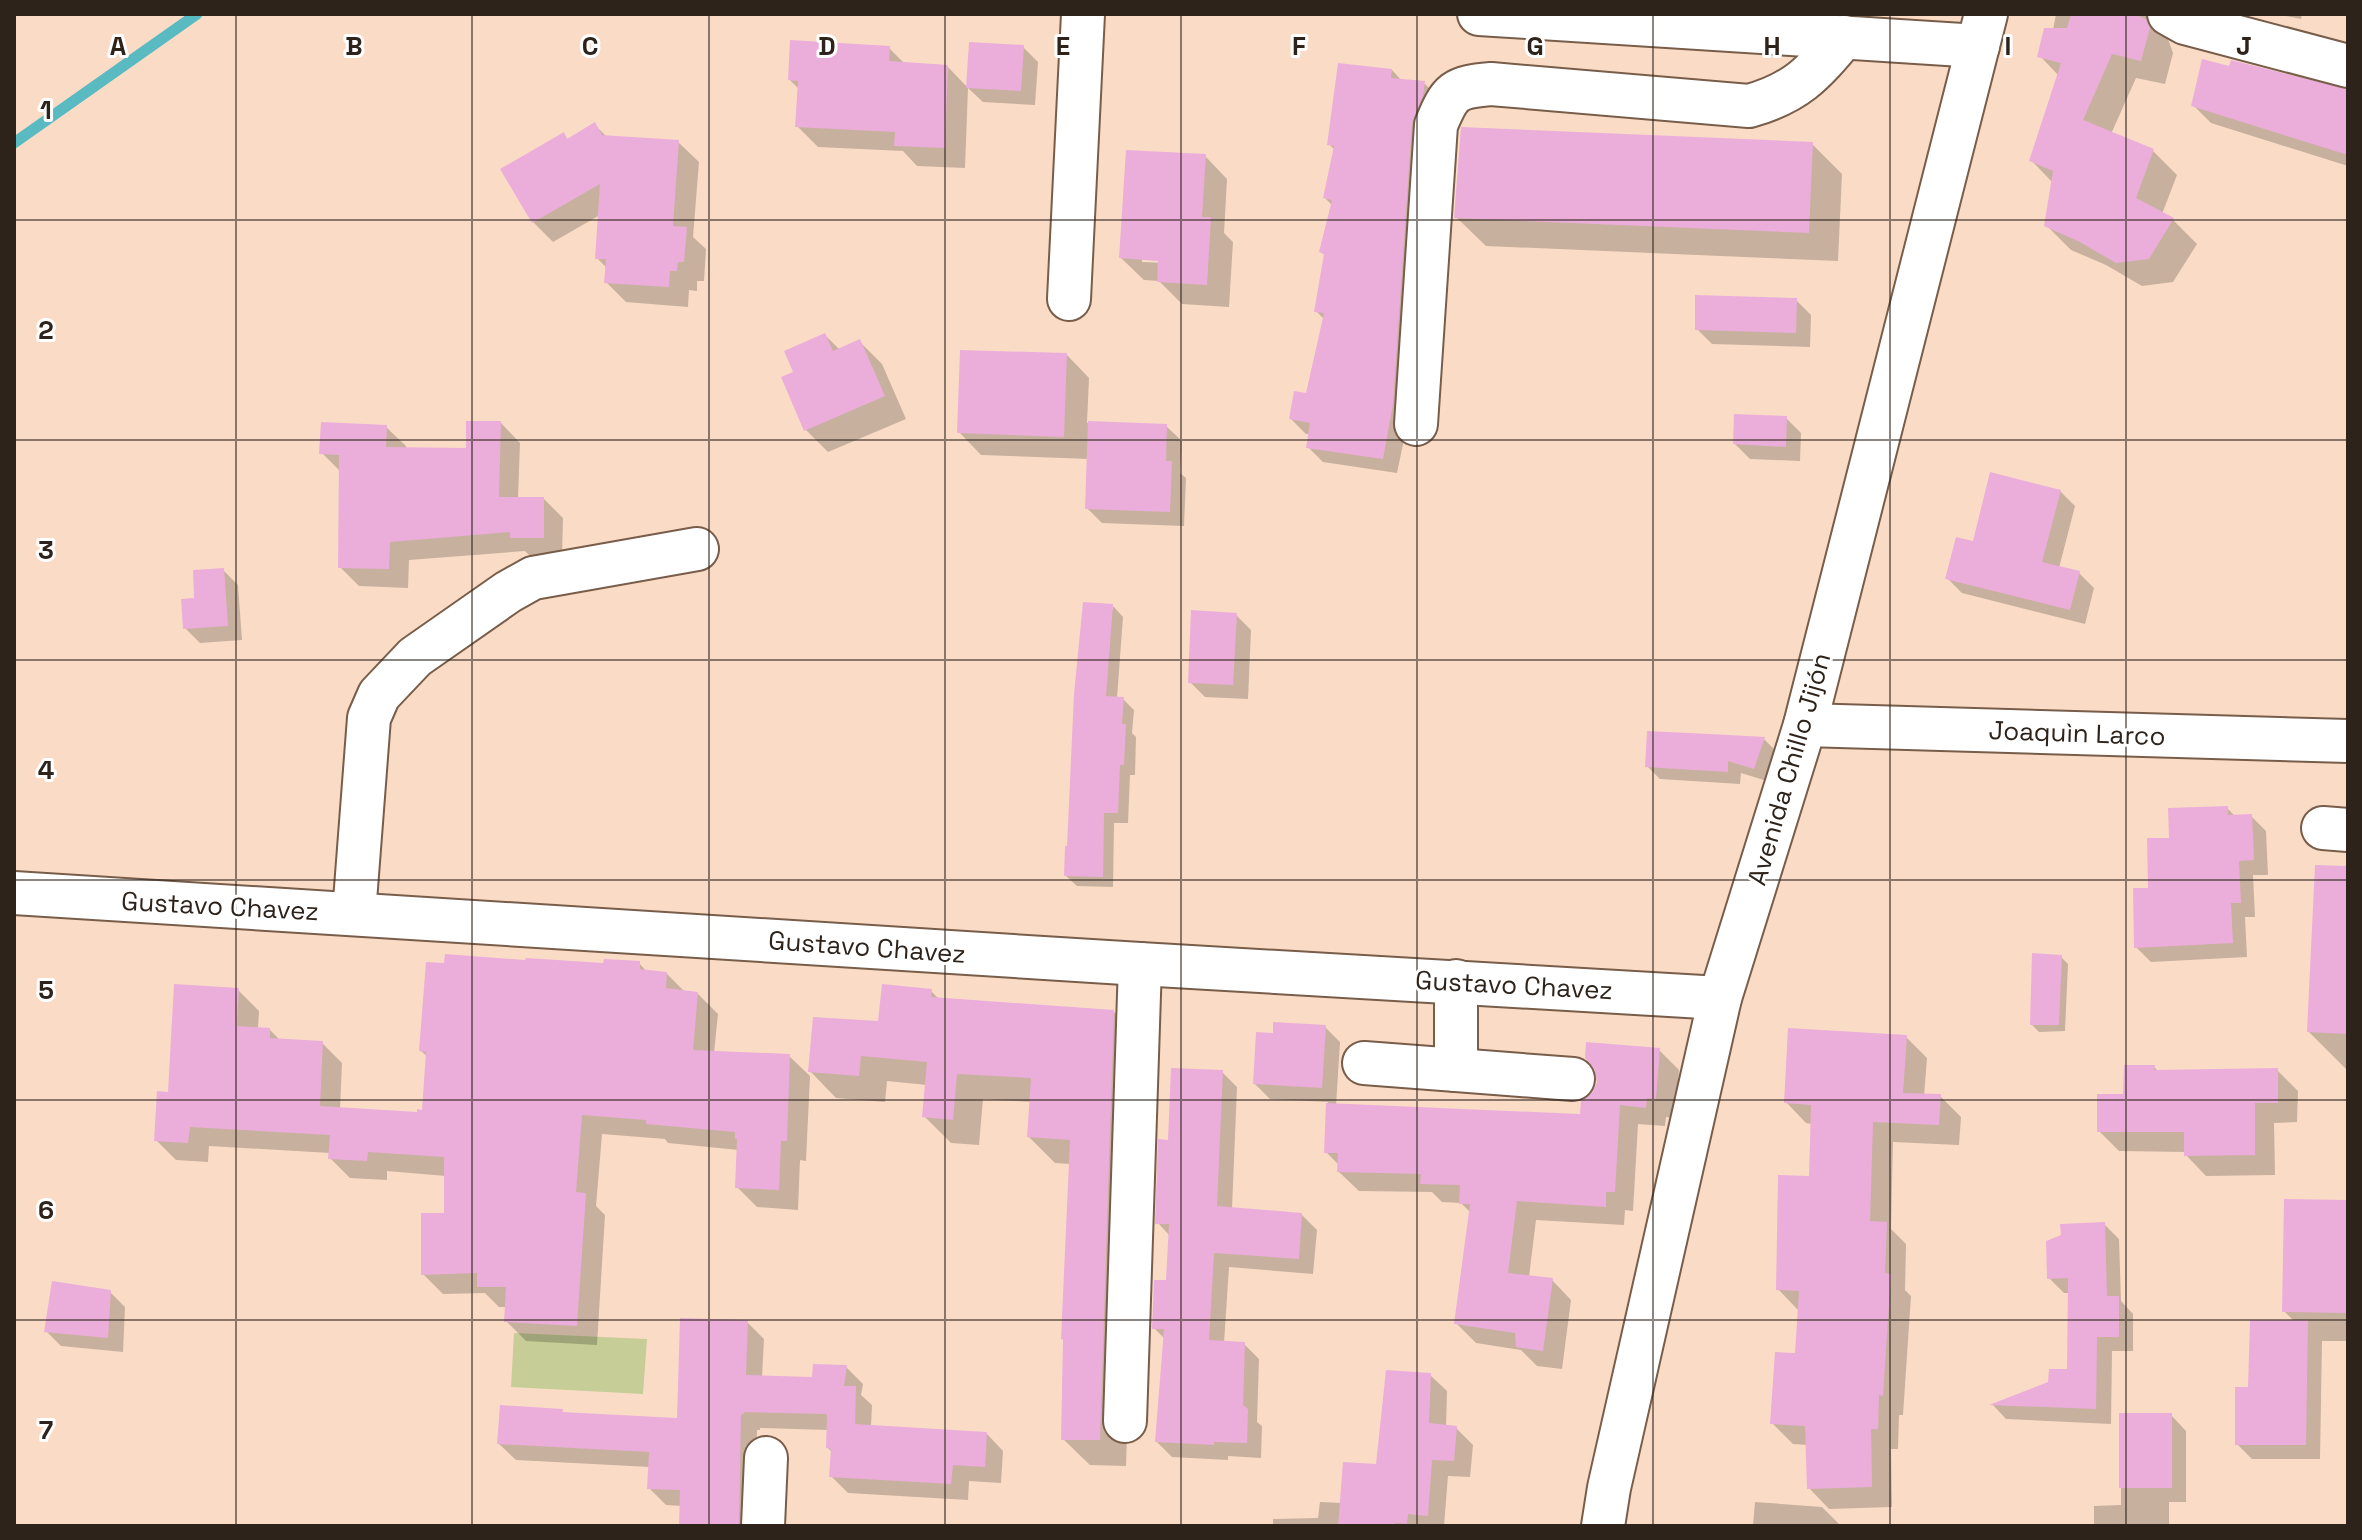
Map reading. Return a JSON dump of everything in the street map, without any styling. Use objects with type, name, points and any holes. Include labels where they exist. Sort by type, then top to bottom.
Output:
[{"type":"street","points":[[1069,299],[1083,14]]},
{"type":"street","points":[[1479,14],[1844,37],[1982,30]]},
{"type":"street","points":[[2169,14],[2185,23],[2348,66]]},
{"type":"street","name":"Avenida Chillo Jijón","points":[[1603,1526],[1720,998],[1805,725],[1982,30]]},
{"type":"street","points":[[1416,424],[1436,125],[1446,100],[1465,86],[1491,84],[1749,106],[1792,90],[1819,67],[1844,37]]},
{"type":"street","points":[[354,914],[369,718],[379,695],[394,677],[415,657],[533,578],[697,549]]},
{"type":"street","name":"Joaquìn Larco","points":[[1805,725],[2348,741]]},
{"type":"street","name":"Gustavo Chavez","points":[[14,893],[1720,998]]},
{"type":"street","points":[[1125,1421],[1140,964]]},
{"type":"street","points":[[1456,981],[1456,1070]]},
{"type":"street","points":[[1364,1063],[1573,1079]]},
{"type":"street","points":[[763,1526],[766,1458]]},
{"type":"green space","points":[[514,1333],[647,1339],[643,1394],[511,1387]]},
{"type":"building","points":[[2071,14],[2133,14],[2146,19],[2150,28],[2141,61],[2112,54],[2083,120],[2154,149],[2136,198],[2174,218],[2149,259],[2116,263],[2044,226],[2053,171],[2029,161],[2061,63],[2037,57],[2044,28],[2067,28]]},
{"type":"building","points":[[790,40],[890,46],[889,61],[948,65],[945,148],[894,146],[895,132],[795,127],[798,81],[788,80]]},
{"type":"building","points":[[969,42],[1024,45],[1021,91],[966,88]]},
{"type":"building","points":[[2202,59],[2229,66],[2231,60],[2348,89],[2348,155],[2191,106]]},
{"type":"building","points":[[1338,63],[1392,69],[1391,78],[1425,81],[1412,123],[1393,404],[1383,459],[1306,448],[1310,423],[1289,419],[1294,391],[1306,393],[1324,313],[1314,312],[1324,254],[1319,252],[1332,200],[1323,198],[1334,146],[1327,145]]},
{"type":"building","points":[[595,122],[602,135],[679,140],[673,226],[687,227],[684,262],[678,262],[677,271],[670,271],[669,287],[604,283],[606,259],[595,259],[600,184],[532,223],[500,169],[564,132],[567,139]]},
{"type":"building","points":[[1461,127],[1813,142],[1809,233],[1454,218]]},
{"type":"building","points":[[1126,150],[1206,154],[1202,217],[1211,217],[1207,285],[1157,282],[1158,261],[1119,258]]},
{"type":"building","points":[[1695,295],[1797,298],[1796,333],[1695,330]]},
{"type":"building","points":[[825,333],[833,351],[860,339],[885,396],[804,431],[781,377],[793,372],[784,351]]},
{"type":"building","points":[[960,350],[1067,353],[1064,437],[957,433]]},
{"type":"building","points":[[1734,414],[1787,416],[1786,447],[1733,444]]},
{"type":"building","points":[[466,421],[501,421],[499,497],[544,497],[544,538],[510,538],[510,532],[390,542],[389,569],[338,568],[339,455],[319,454],[321,422],[387,425],[386,447],[466,448]]},
{"type":"building","points":[[1088,421],[1167,424],[1166,461],[1172,461],[1170,512],[1085,509]]},
{"type":"building","points":[[1990,472],[2061,490],[2042,562],[2080,571],[2070,610],[1945,579],[1956,537],[1973,541]]},
{"type":"building","points":[[224,568],[228,626],[183,629],[181,599],[194,598],[193,570]]},
{"type":"building","points":[[1083,602],[1113,604],[1106,696],[1124,697],[1122,724],[1126,724],[1118,813],[1104,813],[1103,877],[1064,876],[1074,694]]},
{"type":"building","points":[[1191,610],[1237,613],[1233,685],[1188,683]]},
{"type":"building","points":[[1647,731],[1765,737],[1754,769],[1728,761],[1728,772],[1645,767]]},
{"type":"building","points":[[2228,806],[2228,815],[2252,814],[2254,860],[2239,861],[2241,903],[2231,903],[2233,943],[2134,948],[2133,888],[2148,888],[2147,838],[2169,838],[2168,808]]},
{"type":"building","points":[[2315,865],[2348,866],[2348,1034],[2307,1032]]},
{"type":"building","points":[[2032,953],[2062,955],[2059,1025],[2030,1025]]},
{"type":"building","points":[[445,954],[603,963],[604,959],[640,961],[640,969],[667,972],[666,988],[698,992],[693,1050],[790,1054],[787,1141],[781,1141],[779,1190],[735,1188],[735,1132],[582,1115],[576,1192],[586,1193],[577,1326],[504,1322],[506,1287],[477,1287],[477,1273],[421,1275],[421,1213],[444,1213],[444,1157],[368,1152],[367,1161],[328,1159],[330,1135],[190,1127],[188,1143],[154,1141],[157,1091],[168,1092],[174,984],[239,988],[237,1026],[270,1028],[270,1038],[323,1041],[320,1106],[417,1112],[417,1109],[422,1110],[426,1052],[419,1051],[426,962],[444,963]]},
{"type":"building","points":[[882,984],[932,989],[931,997],[1114,1010],[1100,1440],[1061,1440],[1061,1339],[1070,1140],[1027,1137],[1031,1078],[957,1074],[953,1120],[922,1117],[927,1062],[861,1056],[859,1076],[808,1072],[813,1017],[878,1021]]},
{"type":"building","points":[[1273,1022],[1326,1025],[1322,1088],[1253,1084],[1256,1032],[1273,1033]]},
{"type":"building","points":[[1788,1028],[1907,1035],[1903,1093],[1941,1094],[1939,1125],[1873,1122],[1870,1221],[1887,1222],[1885,1273],[1891,1274],[1883,1396],[1879,1395],[1878,1429],[1871,1429],[1872,1487],[1807,1489],[1805,1426],[1770,1424],[1775,1352],[1795,1353],[1799,1291],[1776,1290],[1778,1175],[1809,1176],[1811,1105],[1784,1103]]},
{"type":"building","points":[[1586,1042],[1660,1048],[1656,1099],[1647,1098],[1646,1108],[1620,1105],[1615,1192],[1606,1192],[1606,1207],[1517,1201],[1508,1273],[1553,1278],[1543,1351],[1516,1347],[1515,1333],[1454,1324],[1470,1204],[1459,1204],[1460,1185],[1420,1184],[1421,1174],[1337,1172],[1338,1153],[1324,1153],[1326,1103],[1580,1114],[1581,1101],[1592,1093],[1597,1082],[1594,1068],[1585,1058]]},
{"type":"building","points":[[2124,1065],[2155,1065],[2154,1070],[2278,1068],[2278,1103],[2255,1103],[2255,1155],[2184,1156],[2184,1132],[2097,1132],[2097,1094],[2123,1094]]},
{"type":"building","points":[[1171,1068],[1223,1070],[1217,1206],[1302,1213],[1299,1259],[1214,1253],[1209,1340],[1245,1342],[1243,1405],[1248,1409],[1247,1443],[1155,1442],[1164,1329],[1152,1329],[1154,1280],[1166,1280],[1169,1224],[1155,1224],[1158,1139],[1168,1140]]},
{"type":"building","points":[[2284,1199],[2348,1200],[2348,1313],[2282,1312]]},
{"type":"building","points":[[2105,1222],[2107,1296],[2119,1296],[2119,1337],[2097,1337],[2096,1409],[1989,1405],[2048,1382],[2049,1369],[2067,1369],[2068,1278],[2047,1279],[2046,1241],[2061,1235],[2060,1224]]},
{"type":"building","points":[[52,1281],[111,1290],[108,1338],[44,1332]]},
{"type":"building","points":[[680,1318],[748,1320],[746,1375],[812,1377],[813,1364],[847,1365],[844,1386],[856,1386],[855,1424],[987,1432],[985,1467],[953,1465],[951,1484],[829,1477],[831,1449],[826,1448],[827,1414],[744,1412],[741,1414],[739,1526],[679,1526],[680,1490],[647,1489],[649,1452],[497,1444],[500,1405],[563,1409],[562,1412],[677,1418]]},
{"type":"building","points":[[2250,1320],[2308,1320],[2306,1445],[2235,1445],[2235,1387],[2248,1387]]},
{"type":"building","points":[[1386,1370],[1431,1373],[1429,1423],[1457,1426],[1454,1461],[1432,1460],[1428,1516],[1408,1514],[1407,1524],[1395,1523],[1395,1526],[1338,1526],[1343,1462],[1376,1464]]},
{"type":"building","points":[[2119,1413],[2172,1413],[2172,1488],[2119,1488]]},
{"type":"waterway","points":[[14,143],[197,14]]}]
